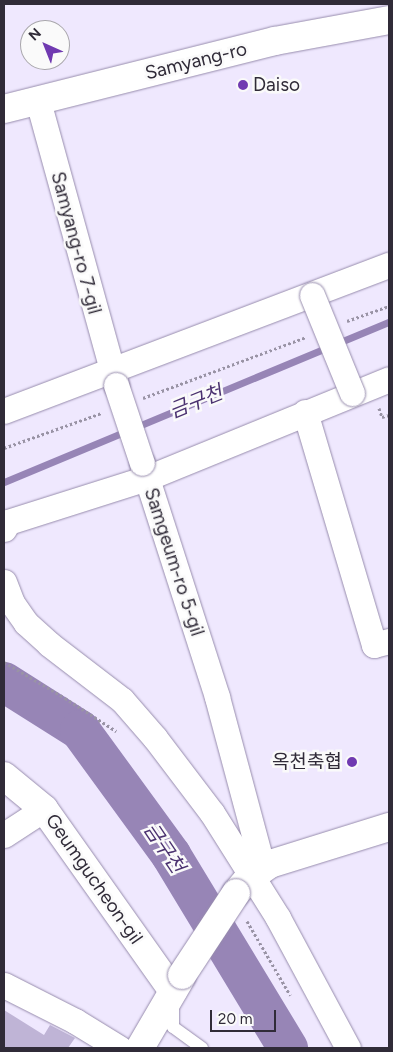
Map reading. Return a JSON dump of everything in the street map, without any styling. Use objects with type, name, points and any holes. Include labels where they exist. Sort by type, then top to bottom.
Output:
[{"type":"street","name":"Samyang-ro","points":[[4,109],[275,41],[389,20]]},
{"type":"street","name":"Samyang-ro 7-gil","points":[[38,101],[113,378],[145,470]]},
{"type":"street","points":[[4,411],[113,378],[389,265]]},
{"type":"street","points":[[312,295],[352,393]]},
{"type":"street","name":"Samgeum-ro 5-gil","points":[[249,888],[217,697],[145,470],[305,412],[389,379]]},
{"type":"street","points":[[305,412],[374,645],[389,641]]},
{"type":"street","points":[[4,530],[8,522],[145,470]]},
{"type":"street","points":[[4,582],[12,603],[26,623],[48,644],[122,700],[155,738],[212,813],[249,888],[278,918],[348,1048]]},
{"type":"street","name":"Geumgucheon-gil","points":[[4,776],[44,809],[178,983]]},
{"type":"street","points":[[4,835],[44,809]]},
{"type":"street","points":[[140,1048],[178,983],[249,888],[270,864],[389,827]]},
{"type":"street","points":[[4,985],[75,1021],[119,1048]]},
{"type":"lane","points":[[178,983],[174,1027],[202,1048]]},
{"type":"path","points":[[346,322],[389,306]]},
{"type":"path","points":[[137,400],[311,335]]},
{"type":"path","points":[[4,448],[108,410]]},
{"type":"path","points":[[4,662],[65,698],[117,732]]},
{"type":"path","points":[[249,888],[292,998]]},
{"type":"building","points":[[4,1010],[44,1035],[50,1025],[75,1038],[68,1048],[4,1048]]},
{"type":"waterway","name":"금구천","points":[[4,482],[389,322]]},
{"type":"waterway","name":"금구천","points":[[4,682],[80,730],[171,855],[288,1048]]},
{"type":"place","name":"Daiso","points":[[243,85]]},
{"type":"place","name":"옥천축협","points":[[352,762]]}]
